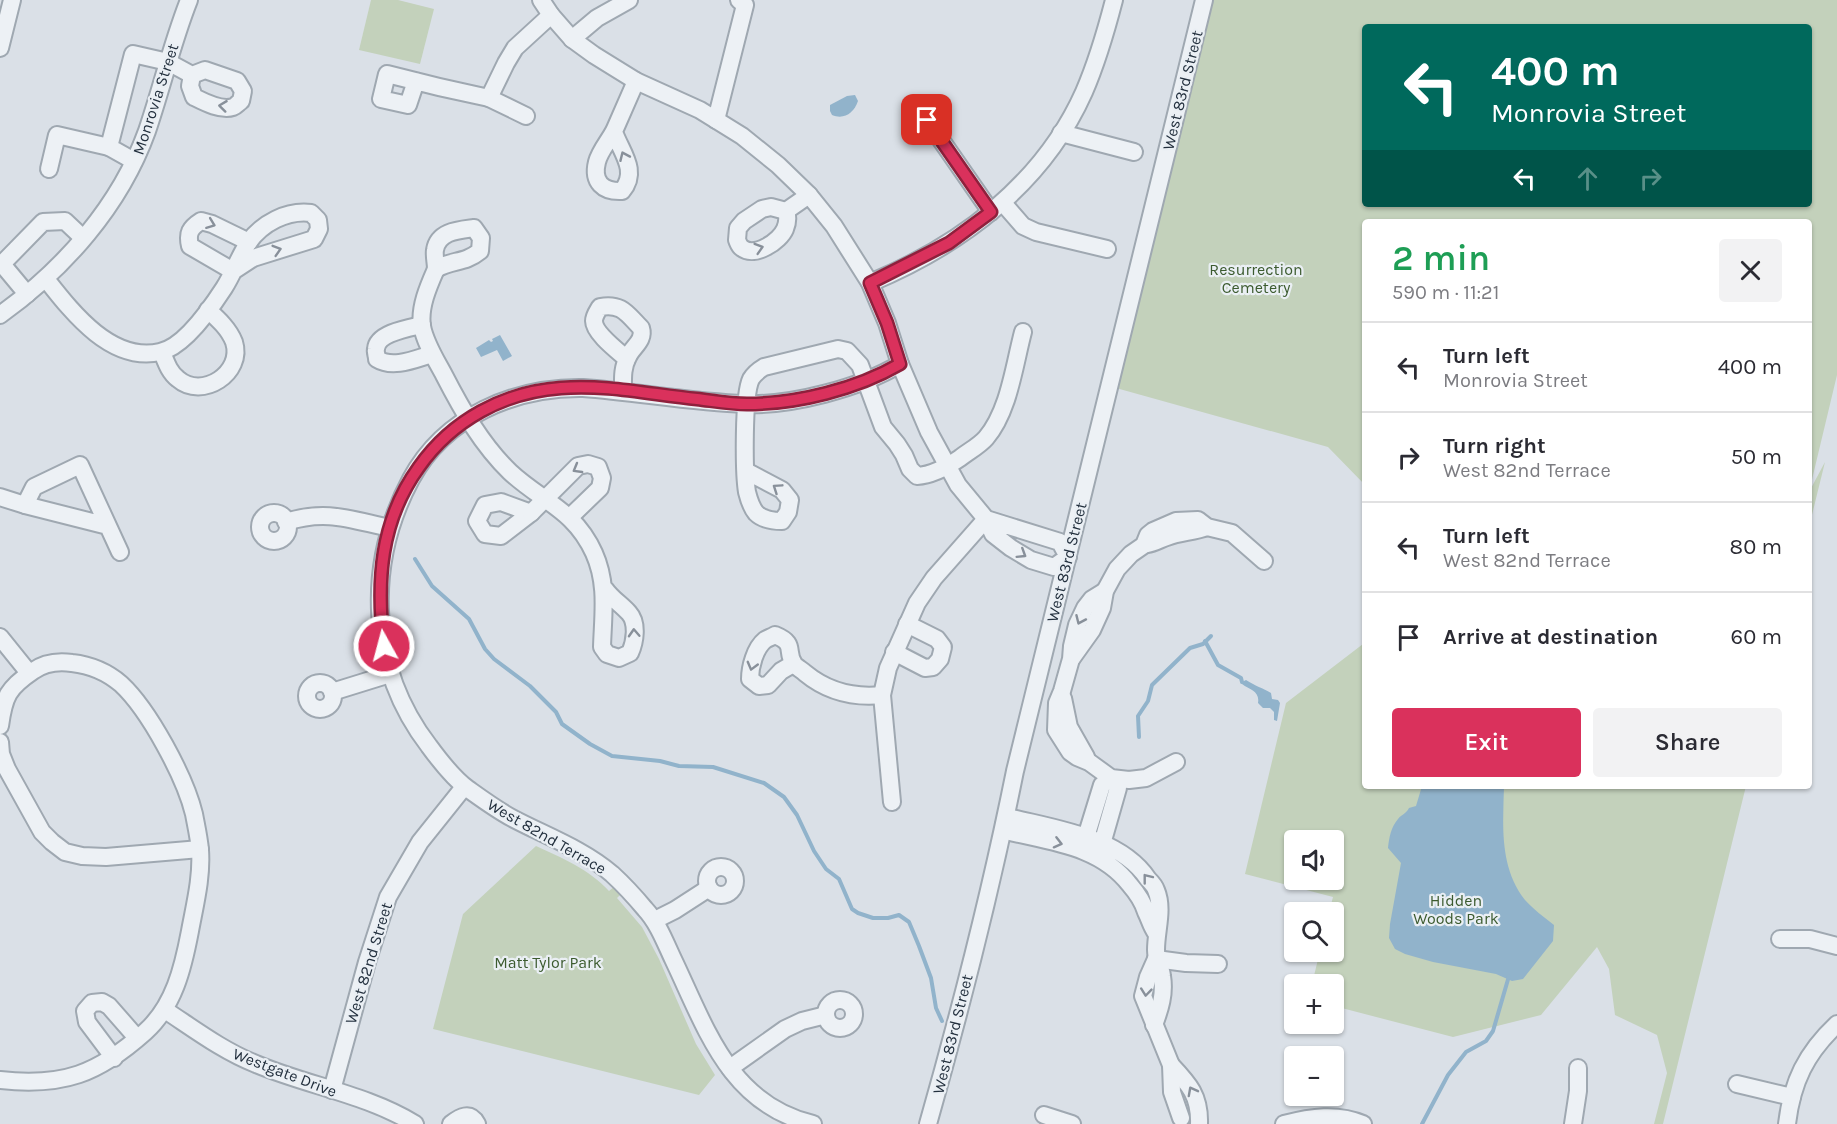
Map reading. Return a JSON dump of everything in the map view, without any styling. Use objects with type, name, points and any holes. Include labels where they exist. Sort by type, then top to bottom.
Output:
[{"type":"street","points":[[0,48],[11,0]]},
{"type":"street","name":"Monrovia Street","points":[[0,315],[46,279],[84,238],[107,208],[134,161],[146,132],[172,45],[189,0]]},
{"type":"street","points":[[541,0],[572,39],[636,81],[692,106],[742,136],[763,152],[809,195],[834,226],[870,283],[928,432],[958,486],[986,519],[993,534],[1011,548],[1031,560],[1054,567],[1068,557],[1060,542],[986,519]]},
{"type":"street","points":[[572,39],[597,18],[629,0]]},
{"type":"street","points":[[716,120],[745,4],[740,0]]},
{"type":"street","points":[[870,283],[942,247],[997,208],[1033,170],[1062,133],[1083,94],[1097,60],[1114,0]]},
{"type":"street","name":"West 83rd Street","points":[[928,1124],[1004,825],[1015,771],[1204,0]]},
{"type":"street","points":[[489,98],[515,48],[551,15]]},
{"type":"street","points":[[109,147],[133,54],[168,62],[192,75]]},
{"type":"street","points":[[416,81],[489,98],[526,116]]},
{"type":"street","points":[[614,132],[636,81]]},
{"type":"street","points":[[915,104],[997,208],[1035,232],[1107,249]]},
{"type":"street","points":[[1062,133],[1134,152]]},
{"type":"street","points":[[49,169],[57,135],[109,147],[134,161]]},
{"type":"street","points":[[786,211],[809,195]]},
{"type":"street","points":[[46,279],[77,316],[113,345],[128,351],[162,352],[190,333],[224,288],[233,271],[249,242],[262,229],[280,217],[298,211],[311,213],[318,220],[318,229],[314,239],[253,258],[233,271]]},
{"type":"street","points":[[233,271],[190,246],[188,236],[191,227],[201,221],[249,242]]},
{"type":"street","points":[[27,294],[2,264],[42,222],[65,222],[84,238]]},
{"type":"street","points":[[436,269],[423,306],[422,325],[432,354],[469,419],[494,456],[512,474],[570,517],[595,555],[605,589]]},
{"type":"street","points":[[162,352],[172,374],[180,381],[193,386],[207,387],[226,375],[234,357],[234,344],[224,326],[208,310]]},
{"type":"street","points":[[422,325],[387,335],[378,341],[377,359],[385,364],[406,362],[432,354]]},
{"type":"street","points":[[746,471],[747,391],[757,371],[764,367],[838,349],[848,351],[860,365],[883,427],[901,449],[910,469],[917,476],[927,475],[946,467],[978,446],[996,423],[1004,407],[1023,332]]},
{"type":"street","points":[[623,391],[622,377],[627,359]]},
{"type":"street","name":"West 82nd Terrace","points":[[813,1124],[774,1117],[719,1055],[655,920],[625,886],[589,858],[549,835],[512,818],[464,787],[423,739],[390,674],[384,646],[380,596],[384,552],[390,528],[403,495],[424,460],[443,438],[479,412],[508,398],[535,391],[563,388],[623,391],[746,404],[803,399],[866,380],[900,364]]},
{"type":"street","points":[[531,513],[578,466],[588,464],[598,467],[602,478],[600,488],[570,517]]},
{"type":"street","points":[[25,506],[34,487],[80,465],[120,552]]},
{"type":"street","points":[[0,497],[25,506],[108,526]]},
{"type":"street","points":[[286,522],[320,514],[390,528]]},
{"type":"street","points":[[892,802],[882,694],[888,668],[917,603],[934,578],[977,532],[986,519]]},
{"type":"street","points":[[1092,844],[1118,788],[1111,778],[1089,762],[1069,727],[1062,691],[1071,659],[1092,630],[1102,608],[1105,591],[1117,569],[1144,544],[1207,527],[1232,532],[1264,561]]},
{"type":"street","points":[[894,652],[925,668],[933,667],[940,659],[943,647],[937,639],[907,624]]},
{"type":"street","points":[[0,637],[29,673]]},
{"type":"street","points":[[0,726],[4,685],[39,666],[58,662],[80,664],[95,669],[119,683],[133,696],[169,753],[183,781],[193,812],[200,849],[198,885],[186,955],[165,1010],[153,1024],[114,1058],[87,1072],[51,1082],[28,1083],[0,1080]]},
{"type":"street","points":[[793,664],[823,687],[837,692],[869,696],[882,694]]},
{"type":"street","points":[[332,692],[390,674]]},
{"type":"street","points":[[0,742],[7,770],[42,831],[65,852],[82,856],[106,857],[200,849]]},
{"type":"street","points":[[1111,778],[1129,780],[1146,778],[1176,762]]},
{"type":"street","name":"West 82nd Street","points":[[332,1090],[367,962],[388,897],[420,842],[464,787]]},
{"type":"street","points":[[1004,825],[1010,832],[1077,848],[1092,844]]},
{"type":"street","points":[[1092,844],[1103,860],[1130,884],[1139,898],[1150,926],[1156,933],[1156,958],[1162,974],[1164,990],[1154,1025],[1171,1065],[1172,1092],[1186,1122]]},
{"type":"street","points":[[655,920],[709,888]]},
{"type":"street","points":[[1780,939],[1810,939],[1837,946]]},
{"type":"street","points":[[1156,958],[1186,963],[1218,964]]},
{"type":"street","points":[[114,1058],[87,1022],[85,1011],[92,1003],[102,1002],[109,1006],[137,1038]]},
{"type":"street","name":"Westgate Drive","points":[[165,1010],[255,1064],[399,1114],[415,1124]]},
{"type":"street","points":[[730,1068],[784,1029],[802,1021],[826,1015]]},
{"type":"street","points":[[1787,1124],[1797,1078],[1812,1052],[1837,1024]]},
{"type":"street","points":[[1573,1124],[1578,1090],[1578,1068]]},
{"type":"street","points":[[1737,1084],[1792,1097]]},
{"type":"street","points":[[1044,1115],[1072,1124]]},
{"type":"street","points":[[451,1124],[459,1117],[467,1116],[474,1119],[477,1124]]},
{"type":"street","points":[[1284,1124],[1314,1117],[1342,1117],[1363,1124]]},
{"type":"green space","points":[[371,0],[398,0],[434,9],[420,64],[359,50]]},
{"type":"green space","name":"Resurrection Cemetery","points":[[1212,0],[1837,0],[1837,375],[1812,479],[1812,219],[1362,219],[1362,482],[1328,447],[1116,388]]},
{"type":"green space","points":[[1825,462],[1812,515],[1812,486]]},
{"type":"green space","name":"Hidden Woods Park","points":[[1362,645],[1362,789],[1745,789],[1663,1124],[1654,1124],[1667,1073],[1657,1035],[1615,1015],[1609,969],[1597,947],[1541,1015],[1453,1037],[1344,1009],[1344,974],[1314,974],[1317,962],[1344,962],[1344,902],[1332,902],[1333,897],[1306,890],[1344,890],[1344,830],[1284,830],[1284,884],[1245,874],[1286,703]]},
{"type":"green space","name":"Matt Tylor Park","points":[[536,846],[584,870],[609,891],[615,886],[622,893],[617,898],[642,927],[659,959],[696,1044],[715,1075],[699,1095],[433,1029],[463,914]]},
{"type":"water","points":[[855,95],[858,101],[851,112],[841,117],[832,115],[830,105],[847,96]]},
{"type":"water","points":[[500,335],[512,356],[503,361],[497,350],[481,357],[476,348],[489,340],[493,341],[492,339]]},
{"type":"water","points":[[1246,680],[1271,693],[1272,699],[1278,700],[1280,703],[1277,721],[1274,720],[1274,712],[1270,708],[1263,708],[1258,703],[1256,693],[1242,684]]},
{"type":"water","points":[[1421,789],[1504,789],[1504,845],[1511,874],[1525,900],[1554,925],[1553,941],[1523,979],[1512,981],[1496,974],[1433,962],[1395,949],[1389,938],[1401,863],[1388,848],[1398,819],[1409,808],[1416,806]]},
{"type":"waterway","points":[[415,559],[432,586],[469,619],[485,649],[494,659],[530,686],[556,712],[562,724],[590,744],[612,756],[660,761],[679,766],[713,767],[764,783],[784,797],[797,815],[814,851],[826,869],[839,879],[852,909],[873,918],[899,915],[909,922],[931,978],[936,1008],[942,1021]]},
{"type":"waterway","points":[[1139,737],[1138,716],[1148,701],[1152,685],[1190,648],[1203,644],[1211,636]]},
{"type":"waterway","points":[[1205,641],[1218,665],[1241,678],[1242,682]]},
{"type":"waterway","points":[[1422,1124],[1448,1075],[1466,1052],[1486,1041],[1493,1031],[1509,976]]},
{"type":"route","points":[[384,646],[380,596],[381,576],[384,552],[396,510],[414,474],[429,453],[455,428],[479,412],[508,398],[535,391],[563,388],[623,391],[746,404],[778,402],[826,393],[866,380],[900,364],[887,323],[870,283],[949,243],[991,212],[927,120]]}]
